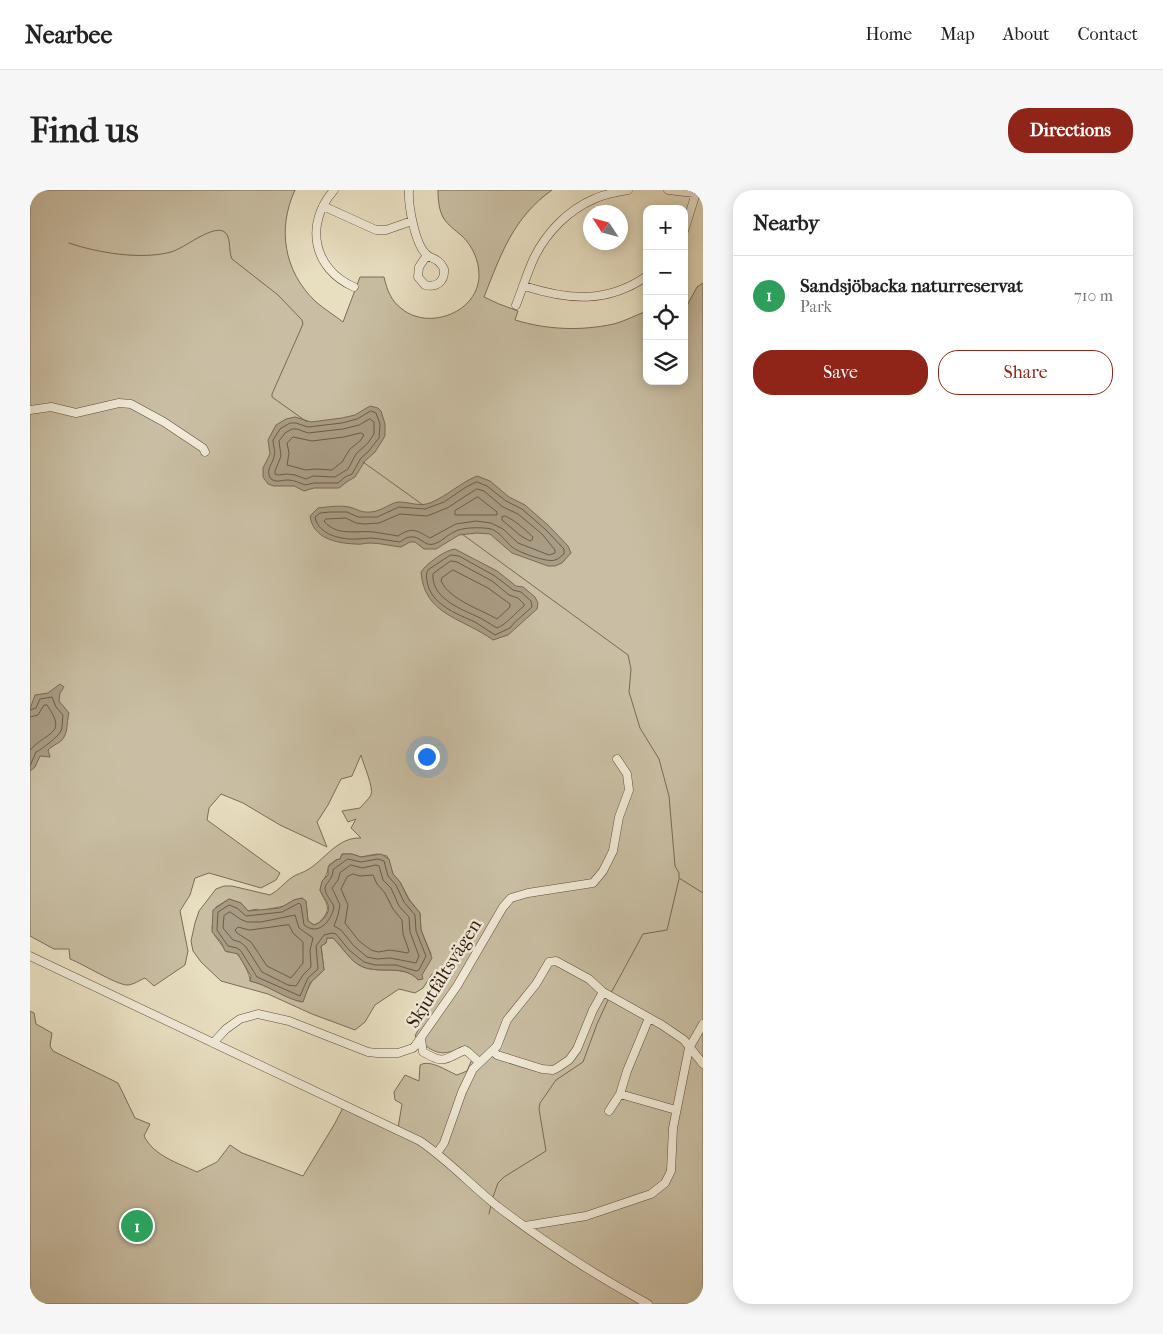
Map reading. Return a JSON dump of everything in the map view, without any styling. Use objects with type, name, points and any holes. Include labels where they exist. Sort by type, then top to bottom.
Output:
[{"type":"street","points":[[334,190],[323,206],[318,219],[316,233],[318,247],[324,264],[338,279],[354,287]]},
{"type":"street","points":[[409,190],[412,221],[426,255]]},
{"type":"street","points":[[516,305],[541,245],[567,216],[595,198],[628,190]]},
{"type":"street","points":[[668,190],[700,194],[688,222]]},
{"type":"street","points":[[323,206],[376,230],[386,230],[412,221]]},
{"type":"street","points":[[524,286],[558,295],[589,297],[624,289],[643,278]]},
{"type":"street","points":[[34,409],[51,407],[76,413],[119,403],[130,404],[164,422],[203,448],[205,452]]},
{"type":"street","name":"Skjutfältsvägen","points":[[214,1042],[240,1019],[258,1014],[289,1021],[368,1052],[404,1052],[412,1048],[421,1040],[457,986],[503,907],[511,898],[528,893],[594,883],[598,879],[613,851],[619,817],[629,790],[626,774],[617,759]]},
{"type":"street","points":[[30,956],[412,1137],[437,1152],[476,1188],[525,1226],[600,1278],[648,1304]]},
{"type":"street","points":[[437,1152],[444,1143],[462,1092],[473,1069],[497,1046],[507,1020],[536,984],[549,962],[556,961],[589,979],[603,992],[684,1040],[703,1064]]},
{"type":"street","points":[[493,1051],[497,1055],[542,1069],[553,1070],[557,1068],[569,1060],[577,1049],[593,1010],[603,992]]},
{"type":"street","points":[[610,1111],[620,1094],[627,1071],[649,1018]]},
{"type":"street","points":[[525,1226],[586,1216],[638,1199],[659,1189],[665,1183],[671,1171],[672,1140],[676,1110],[684,1081],[689,1048],[703,1024]]},
{"type":"street","points":[[421,1040],[423,1052],[440,1060],[445,1060],[465,1050],[479,1062]]},
{"type":"street","points":[[620,1094],[676,1110]]},
{"type":"shaded area","points":[[30,190],[295,190],[289,205],[285,234],[290,263],[296,276],[315,301],[343,322],[360,277],[384,277],[390,295],[398,306],[413,315],[425,318],[438,318],[451,314],[462,308],[471,299],[477,288],[479,275],[476,258],[472,248],[465,239],[444,219],[439,205],[438,190],[552,190],[527,212],[518,225],[496,266],[484,297],[518,311],[515,320],[552,328],[602,326],[618,323],[643,313],[643,385],[688,385],[688,304],[697,287],[703,283],[703,1304],[30,1304],[30,1011],[34,1013],[36,1024],[52,1033],[50,1046],[53,1051],[118,1083],[135,1118],[150,1124],[144,1136],[154,1149],[167,1158],[197,1172],[217,1162],[230,1145],[242,1153],[303,1176],[346,1102],[398,1128],[402,1104],[395,1100],[394,1092],[405,1075],[419,1081],[420,1065],[429,1063],[457,1075],[467,1071],[473,1057],[461,1047],[454,1051],[436,1052],[415,1036],[440,985],[432,974],[423,988],[415,993],[399,989],[375,1005],[365,1022],[355,1030],[312,1014],[268,994],[221,981],[201,962],[193,951],[191,941],[199,911],[216,889],[232,886],[270,895],[293,877],[309,869],[339,844],[361,838],[351,828],[356,819],[348,822],[342,811],[360,808],[371,795],[370,781],[361,755],[352,776],[341,779],[317,822],[327,847],[280,825],[243,803],[221,794],[209,808],[207,820],[280,873],[276,880],[261,888],[209,873],[195,878],[190,895],[180,911],[188,951],[185,965],[154,986],[145,978],[129,985],[116,982],[70,959],[69,949],[54,949],[30,936]],"holes":[[[342,854],[352,854],[361,857],[377,854],[387,856],[393,874],[420,913],[421,930],[431,954],[418,980],[406,972],[363,967],[351,958],[333,938],[327,938],[326,943],[321,946],[324,970],[312,981],[301,1002],[250,981],[247,970],[237,954],[235,952],[227,952],[215,936],[212,928],[216,907],[229,899],[241,903],[248,911],[257,909],[260,911],[284,906],[302,898],[306,901],[308,921],[314,925],[322,920],[327,910],[320,890],[329,865],[340,859]]]},
{"type":"water","points":[[370,406],[381,411],[385,424],[385,436],[355,477],[339,488],[314,488],[304,491],[294,486],[274,486],[268,484],[263,477],[263,468],[270,454],[268,440],[276,425],[286,419],[295,417],[311,422],[342,418],[355,415]]},
{"type":"water","points":[[477,476],[490,481],[509,497],[525,505],[549,526],[568,546],[571,553],[562,563],[548,566],[512,553],[490,534],[459,535],[436,549],[424,549],[415,542],[410,542],[401,547],[374,543],[357,544],[333,541],[315,530],[310,516],[318,508],[337,506],[345,506],[367,512],[399,502],[426,504]]},
{"type":"water","points":[[455,549],[497,571],[516,586],[523,587],[535,597],[538,603],[537,609],[508,635],[493,640],[437,607],[429,598],[421,572],[436,558]]},
{"type":"water","points":[[60,684],[64,687],[60,693],[59,701],[69,713],[64,738],[48,750],[50,757],[40,756],[35,767],[30,771],[30,709],[35,695],[48,693]]},
{"type":"water","points":[[342,854],[352,854],[361,857],[381,854],[389,859],[393,874],[400,882],[409,900],[420,913],[421,930],[432,958],[422,975],[423,979],[418,980],[406,972],[370,969],[358,965],[333,938],[327,938],[326,943],[321,946],[324,970],[310,983],[303,1002],[250,981],[251,976],[238,954],[225,951],[221,942],[212,932],[213,910],[229,899],[241,903],[248,911],[280,908],[302,898],[306,901],[308,921],[314,925],[317,924],[325,917],[329,908],[320,890],[322,881],[328,875],[328,867],[340,859]]},
{"type":"waterway","points":[[69,243],[93,250],[146,255],[177,250],[205,234],[218,230],[226,233],[232,259],[278,295],[302,320],[303,324],[272,397],[307,422]]},
{"type":"waterway","points":[[363,462],[423,505]]},
{"type":"waterway","points":[[462,534],[628,655],[631,669],[629,692],[640,728],[659,759],[669,796],[675,866],[679,873],[679,878],[703,893]]},
{"type":"waterway","points":[[611,993],[643,934],[667,930],[679,879]]},
{"type":"waterway","points":[[493,1197],[498,1183],[504,1177],[546,1151],[539,1109],[540,1103],[556,1080],[583,1062],[608,1000]]},
{"type":"waterway","points":[[489,1214],[491,1205]]},
{"type":"place","name":"Sandsjöbacka naturreservat","points":[[137,1226]]}]
